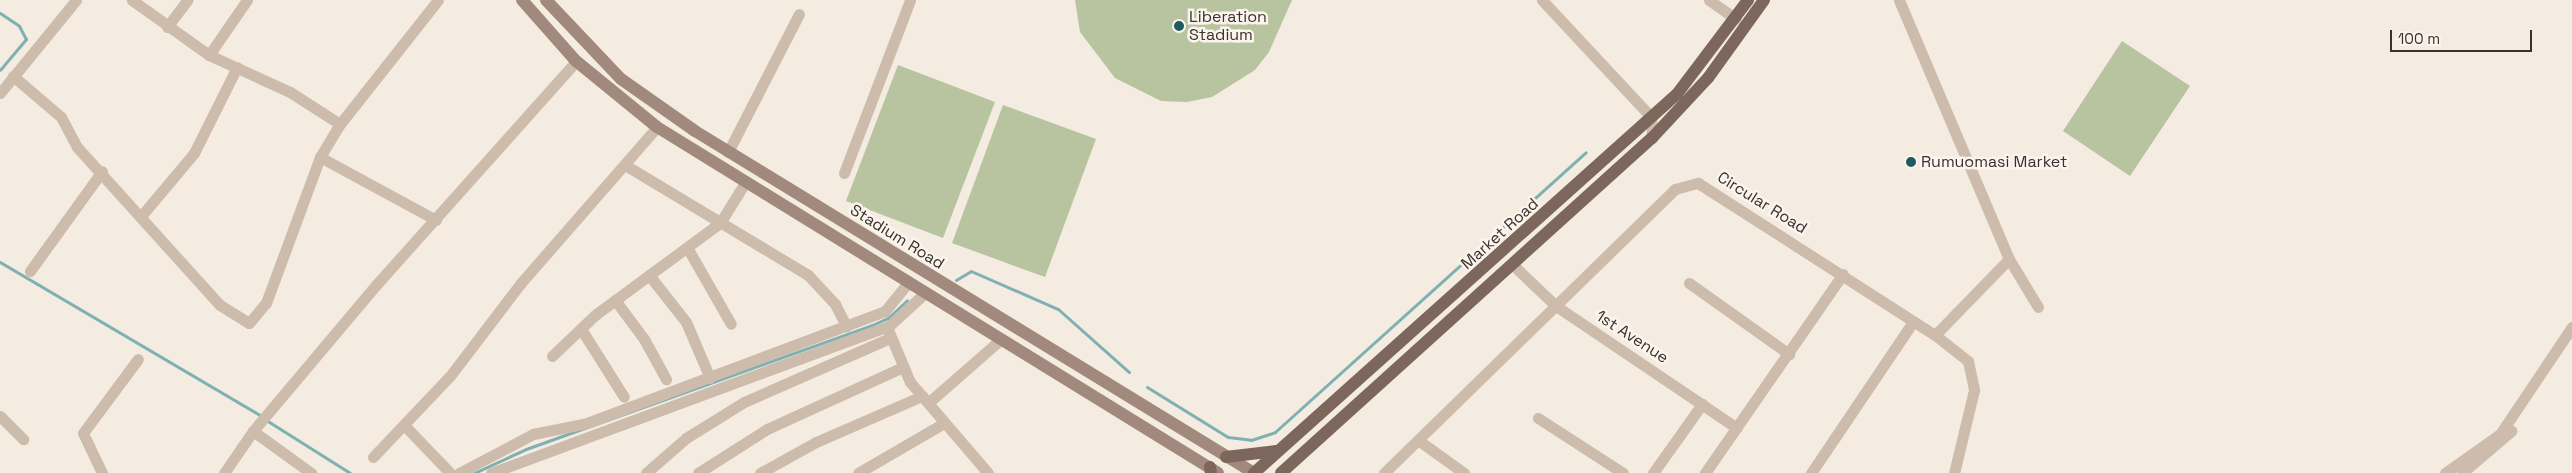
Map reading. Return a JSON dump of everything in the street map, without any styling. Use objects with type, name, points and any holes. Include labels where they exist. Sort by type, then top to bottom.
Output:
[{"type":"main road","name":"Stadium Road","points":[[522,0],[576,61],[657,127],[909,281],[1213,471]]},
{"type":"main road","name":"Stadium Road","points":[[546,0],[621,79],[728,152],[1254,473]]},
{"type":"main road","name":"Market Road","points":[[1254,473],[1447,304],[1651,117],[1698,70],[1748,0]]},
{"type":"main road","name":"Market Road","points":[[1282,473],[1514,266],[1652,138],[1708,78],[1764,0]]},
{"type":"main road","points":[[1226,457],[1278,450]]},
{"type":"street","points":[[0,93],[76,0]]},
{"type":"street","points":[[132,0],[167,27],[209,55],[237,66],[290,92],[340,124]]},
{"type":"street","points":[[167,27],[187,0]]},
{"type":"street","points":[[209,55],[247,0]]},
{"type":"street","points":[[14,76],[61,117],[77,147],[142,215],[220,305],[249,323],[266,303],[320,157],[340,124],[438,0]]},
{"type":"street","points":[[844,173],[910,0]]},
{"type":"street","points":[[1542,0],[1651,117],[1652,138]]},
{"type":"street","points":[[1709,0],[1736,19]]},
{"type":"street","points":[[1899,0],[2008,259],[2038,306]]},
{"type":"street","points":[[728,152],[799,14]]},
{"type":"street","points":[[224,473],[269,412],[576,61]]},
{"type":"street","points":[[142,215],[194,153],[237,66]]},
{"type":"street","points":[[373,457],[405,426],[520,284],[657,127]]},
{"type":"street","points":[[320,157],[436,220]]},
{"type":"street","points":[[626,164],[808,275],[835,304],[846,326]]},
{"type":"street","points":[[30,271],[102,171]]},
{"type":"street","points":[[552,356],[614,300],[688,249],[720,223],[746,181]]},
{"type":"street","name":"Circular Road","points":[[1384,473],[1675,189],[1687,184],[1708,187],[1935,335],[1968,361],[1974,380],[1954,473]]},
{"type":"street","points":[[688,249],[731,324]]},
{"type":"street","points":[[1935,335],[2008,259]]},
{"type":"street","name":"1st Avenue","points":[[1514,266],[1556,306],[1737,428]]},
{"type":"street","points":[[1706,473],[1843,274]]},
{"type":"street","points":[[648,275],[686,322],[710,378]]},
{"type":"street","points":[[459,473],[533,434],[587,423],[710,378],[891,307],[909,281]]},
{"type":"street","points":[[1689,283],[1789,354]]},
{"type":"street","points":[[491,473],[889,326],[926,292]]},
{"type":"street","points":[[614,300],[644,339],[666,379]]},
{"type":"street","points":[[1812,472],[1913,322]]},
{"type":"street","points":[[889,326],[890,338],[902,368],[925,400],[988,473]]},
{"type":"street","points":[[2445,473],[2500,434],[2572,326]]},
{"type":"street","points":[[581,329],[624,397]]},
{"type":"street","points":[[646,473],[686,438],[744,402],[890,338]]},
{"type":"street","points":[[760,473],[816,442],[925,400],[1001,339]]},
{"type":"street","points":[[2462,473],[2506,438],[2572,340]]},
{"type":"street","points":[[102,473],[84,434],[138,359]]},
{"type":"street","points":[[698,473],[767,429],[902,368]]},
{"type":"street","points":[[1653,473],[1702,404]]},
{"type":"street","points":[[0,416],[23,439]]},
{"type":"street","points":[[1538,418],[1623,473]]},
{"type":"street","points":[[858,473],[944,422]]},
{"type":"street","points":[[405,426],[450,473]]},
{"type":"street","points":[[256,428],[311,473]]},
{"type":"street","points":[[1418,440],[1464,473]]},
{"type":"green space","points":[[1075,0],[1292,0],[1269,52],[1255,70],[1212,97],[1187,102],[1161,101],[1115,78],[1080,32]]},
{"type":"green space","points":[[2122,41],[2190,86],[2130,176],[2063,131]]},
{"type":"green space","points":[[898,65],[995,102],[943,238],[846,201]]},
{"type":"green space","points":[[1003,105],[1096,139],[1045,277],[952,243]]},
{"type":"waterway","points":[[0,13],[19,26],[26,39],[0,70]]},
{"type":"waterway","points":[[1147,387],[1228,437],[1251,440],[1275,432],[1586,152]]},
{"type":"waterway","points":[[0,262],[261,416]]},
{"type":"waterway","points":[[956,280],[971,271],[1058,309],[1129,372]]},
{"type":"waterway","points":[[474,473],[526,449],[872,325],[888,318],[907,300]]},
{"type":"waterway","points":[[266,420],[350,473]]},
{"type":"place","name":"Liberation Stadium","points":[[1179,26]]},
{"type":"place","name":"Rumuomasi Market","points":[[1911,162]]}]
